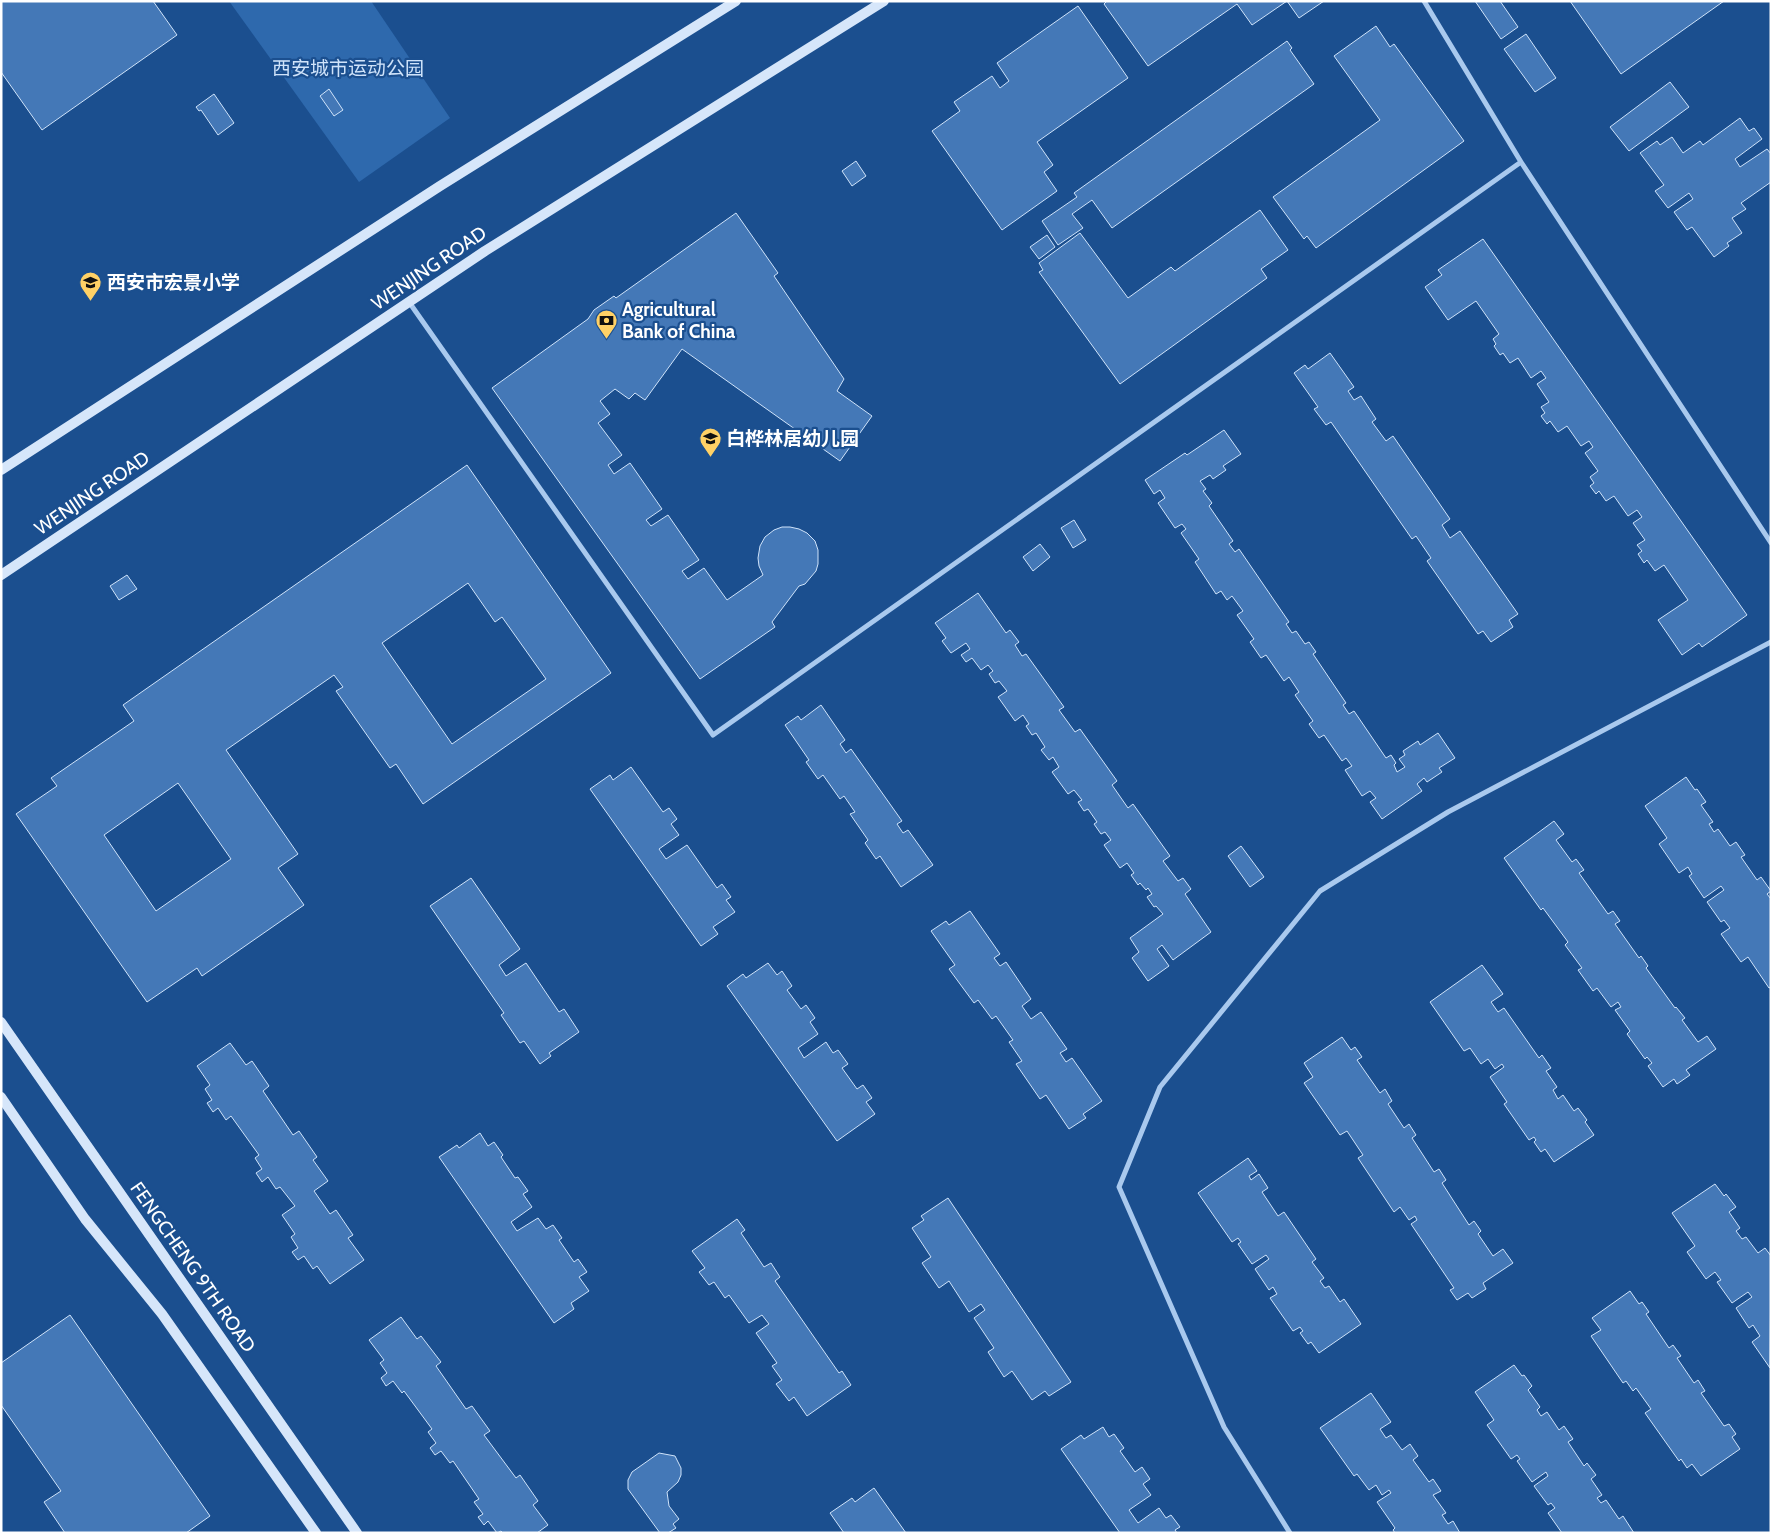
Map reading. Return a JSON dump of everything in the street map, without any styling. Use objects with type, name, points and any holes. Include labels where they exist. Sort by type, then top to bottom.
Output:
[{"type":"main road","points":[[1,470],[440,186],[736,1]]},
{"type":"main road","name":"WENJING ROAD","points":[[1,575],[493,246],[884,1]]},
{"type":"main road","name":"FENGCHENG 9TH ROAD","points":[[1,1022],[357,1533]]},
{"type":"main road","points":[[1,1097],[85,1218],[162,1314],[316,1533]]},
{"type":"street","points":[[1424,1],[1521,162],[1771,543]]},
{"type":"street","points":[[409,302],[713,735],[1521,162]]},
{"type":"street","points":[[1290,1533],[1224,1427],[1119,1187],[1160,1087],[1320,891],[1448,812],[1771,642]]},
{"type":"green space","name":"西安城市运动公园","points":[[229,1],[371,1],[450,118],[359,182]]},
{"type":"building","points":[[1,1],[153,1],[177,35],[42,130],[1,72]]},
{"type":"building","points":[[1107,1],[1287,1],[1252,25],[1237,4],[1148,66],[1104,4]]},
{"type":"building","points":[[1287,1],[1324,1],[1299,18]]},
{"type":"building","points":[[1475,1],[1500,1],[1518,27],[1501,39]]},
{"type":"building","points":[[1570,1],[1724,1],[1621,74]]},
{"type":"building","points":[[1078,6],[1128,78],[1037,142],[1053,165],[1044,172],[1057,191],[1002,230],[932,131],[960,111],[954,102],[992,76],[1000,88],[1009,81],[997,63]]},
{"type":"building","points":[[1376,26],[1390,47],[1394,44],[1464,141],[1316,248],[1307,236],[1304,239],[1273,197],[1380,120],[1334,56]]},
{"type":"building","points":[[1526,34],[1556,78],[1535,92],[1504,49]]},
{"type":"building","points":[[1287,41],[1292,48],[1290,50],[1314,84],[1112,228],[1092,200],[1072,214],[1083,228],[1058,245],[1042,221],[1077,197],[1074,193]]},
{"type":"building","points":[[1670,82],[1689,107],[1629,151],[1610,127]]},
{"type":"building","points":[[329,89],[343,110],[334,116],[320,96]]},
{"type":"building","points":[[214,94],[234,123],[218,135],[201,110],[199,111],[196,107]]},
{"type":"building","points":[[1740,118],[1749,131],[1754,128],[1762,139],[1735,159],[1740,167],[1767,149],[1771,154],[1771,182],[1741,203],[1746,209],[1732,218],[1742,233],[1727,243],[1729,246],[1714,257],[1692,227],[1687,230],[1674,212],[1693,199],[1689,193],[1668,208],[1655,191],[1664,185],[1640,153],[1657,141],[1660,145],[1672,137],[1683,153],[1700,141],[1703,145]]},
{"type":"building","points":[[856,161],[866,176],[852,186],[842,171]]},
{"type":"building","points":[[1260,210],[1288,250],[1261,269],[1267,278],[1120,384],[1039,272],[1043,270],[1039,263],[1080,233],[1128,298],[1171,267],[1175,271]]},
{"type":"building","points":[[736,213],[778,273],[774,276],[844,379],[837,391],[872,416],[840,461],[682,349],[645,400],[635,393],[629,399],[615,389],[600,401],[610,414],[598,423],[622,455],[608,465],[614,474],[630,463],[662,509],[646,520],[651,526],[668,515],[699,560],[682,571],[688,579],[704,568],[727,600],[763,575],[758,558],[760,546],[765,537],[774,530],[782,527],[799,529],[807,533],[815,541],[818,550],[816,571],[805,584],[799,586],[772,622],[775,627],[700,679],[492,388],[588,319],[594,310],[614,296],[616,298]]},
{"type":"building","points":[[1047,235],[1055,247],[1039,259],[1030,247]]},
{"type":"building","points":[[1483,239],[1747,615],[1702,647],[1699,643],[1682,655],[1658,620],[1688,600],[1664,565],[1655,571],[1647,560],[1644,563],[1638,554],[1642,551],[1637,545],[1645,540],[1633,523],[1642,517],[1637,510],[1628,516],[1614,496],[1606,501],[1599,491],[1596,494],[1590,486],[1594,483],[1590,477],[1598,471],[1585,453],[1593,447],[1589,441],[1581,446],[1567,426],[1558,432],[1550,421],[1547,424],[1541,416],[1545,413],[1541,407],[1549,402],[1537,384],[1546,378],[1541,371],[1531,378],[1518,358],[1510,363],[1503,353],[1500,355],[1494,346],[1496,344],[1493,339],[1499,334],[1476,301],[1448,320],[1425,287],[1442,275],[1438,270]]},
{"type":"building","points":[[1330,353],[1354,387],[1348,391],[1354,400],[1361,396],[1376,419],[1372,422],[1386,441],[1393,436],[1450,519],[1442,525],[1450,538],[1460,531],[1518,614],[1509,620],[1513,627],[1491,642],[1483,631],[1478,634],[1427,561],[1431,558],[1416,536],[1412,539],[1331,422],[1326,425],[1314,409],[1318,407],[1294,373],[1305,365],[1308,369]]},
{"type":"building","points":[[1224,430],[1241,454],[1223,466],[1226,470],[1213,479],[1210,475],[1200,481],[1206,489],[1203,491],[1212,503],[1209,506],[1233,541],[1229,544],[1235,552],[1239,549],[1289,622],[1286,624],[1292,633],[1296,631],[1305,644],[1309,642],[1316,652],[1313,654],[1346,703],[1343,705],[1349,714],[1354,711],[1386,758],[1391,755],[1396,763],[1394,765],[1397,772],[1405,767],[1399,759],[1405,755],[1403,751],[1418,741],[1420,745],[1438,733],[1455,758],[1439,768],[1442,772],[1427,782],[1424,778],[1417,784],[1422,791],[1382,819],[1370,802],[1376,798],[1370,791],[1362,796],[1345,770],[1352,766],[1346,758],[1342,761],[1324,735],[1319,738],[1309,724],[1313,721],[1295,695],[1299,692],[1289,677],[1284,681],[1266,655],[1261,658],[1250,642],[1254,639],[1237,615],[1243,611],[1232,596],[1227,600],[1221,591],[1216,594],[1195,562],[1199,559],[1181,533],[1186,529],[1182,524],[1175,528],[1158,503],[1165,498],[1160,490],[1154,494],[1145,480]]},
{"type":"building","points":[[467,465],[611,673],[423,804],[396,764],[390,768],[336,691],[343,687],[334,675],[226,750],[298,854],[278,868],[304,905],[202,976],[197,968],[147,1002],[16,814],[57,786],[51,778],[134,721],[123,705]],"holes":[[[468,583],[495,622],[502,617],[546,679],[452,744],[382,643]],[[178,783],[231,859],[156,911],[104,835]]]},
{"type":"building","points":[[1074,520],[1086,540],[1073,548],[1061,528]]},
{"type":"building","points":[[1040,544],[1050,557],[1033,571],[1023,557]]},
{"type":"building","points":[[127,575],[137,589],[119,600],[110,586]]},
{"type":"building","points":[[978,593],[1006,633],[1010,630],[1019,642],[1015,645],[1022,656],[1026,654],[1064,707],[1059,710],[1075,732],[1080,729],[1117,781],[1112,785],[1128,808],[1133,804],[1170,856],[1163,861],[1178,881],[1183,878],[1191,889],[1185,894],[1211,932],[1173,960],[1162,945],[1157,949],[1169,966],[1148,981],[1132,958],[1139,952],[1130,938],[1163,914],[1156,906],[1154,907],[1147,897],[1152,894],[1148,888],[1146,890],[1140,883],[1138,885],[1131,875],[1134,873],[1127,863],[1120,868],[1104,845],[1111,840],[1105,832],[1101,834],[1094,824],[1097,822],[1088,809],[1084,811],[1078,802],[1082,800],[1074,790],[1068,794],[1052,772],[1059,767],[1053,757],[1049,760],[1041,750],[1045,747],[1036,733],[1032,735],[1026,726],[1029,724],[1023,715],[1015,721],[998,697],[1007,691],[999,681],[995,683],[989,674],[993,671],[988,665],[981,670],[972,658],[966,662],[961,655],[970,649],[966,643],[951,653],[942,641],[946,638],[935,623]]},
{"type":"building","points":[[821,705],[845,740],[840,744],[846,753],[851,749],[902,821],[897,824],[903,833],[908,830],[933,865],[901,887],[880,856],[876,859],[865,843],[868,840],[850,814],[855,812],[844,796],[840,799],[823,775],[818,779],[806,762],[809,760],[785,725],[798,716],[801,720]]},
{"type":"building","points":[[631,767],[663,812],[669,808],[677,819],[671,824],[679,835],[659,849],[666,859],[687,845],[717,888],[722,884],[731,897],[726,900],[735,912],[713,927],[718,934],[701,946],[590,789],[610,775],[613,780]]},
{"type":"building","points":[[1686,777],[1706,802],[1701,805],[1713,822],[1709,824],[1714,832],[1718,829],[1730,846],[1736,842],[1745,855],[1741,857],[1757,880],[1761,877],[1771,891],[1767,894],[1771,899],[1771,987],[1769,988],[1748,957],[1741,962],[1721,934],[1730,928],[1724,920],[1721,922],[1707,902],[1724,890],[1721,886],[1704,898],[1689,876],[1692,874],[1688,867],[1679,873],[1659,844],[1667,838],[1645,806]]},
{"type":"building","points":[[1554,821],[1564,834],[1556,840],[1572,862],[1576,859],[1584,870],[1579,873],[1608,914],[1613,911],[1620,921],[1615,924],[1639,958],[1641,956],[1648,966],[1646,968],[1675,1008],[1685,1018],[1682,1020],[1698,1042],[1707,1036],[1716,1049],[1686,1070],[1690,1075],[1677,1084],[1674,1079],[1663,1087],[1648,1066],[1652,1063],[1647,1057],[1645,1059],[1627,1034],[1630,1031],[1615,1010],[1621,1007],[1618,1002],[1611,1007],[1597,988],[1593,991],[1578,970],[1582,968],[1565,945],[1568,942],[1543,908],[1541,910],[1504,858]]},
{"type":"building","points":[[1241,846],[1264,877],[1250,887],[1228,856]]},
{"type":"building","points":[[471,878],[520,949],[499,965],[506,976],[526,963],[559,1012],[564,1009],[579,1032],[549,1053],[551,1056],[540,1064],[524,1041],[520,1043],[501,1015],[504,1013],[430,906]]},
{"type":"building","points":[[970,911],[1000,954],[994,958],[1000,966],[1006,962],[1031,999],[1022,1006],[1031,1019],[1041,1012],[1067,1049],[1060,1053],[1066,1062],[1072,1058],[1102,1101],[1083,1114],[1086,1118],[1069,1129],[1046,1095],[1040,1099],[1016,1064],[1022,1061],[1009,1042],[1013,1040],[996,1016],[992,1019],[978,1000],[974,1003],[949,969],[955,965],[931,931],[946,921],[949,925]]},
{"type":"building","points":[[768,963],[777,975],[782,971],[792,986],[787,990],[801,1009],[806,1005],[815,1018],[810,1022],[818,1034],[798,1048],[804,1058],[826,1042],[833,1053],[838,1050],[848,1064],[842,1068],[857,1089],[863,1085],[872,1098],[866,1102],[875,1114],[837,1141],[727,986],[743,974],[746,978]]},
{"type":"building","points":[[1482,965],[1503,994],[1491,1002],[1498,1012],[1504,1008],[1539,1058],[1542,1055],[1551,1068],[1546,1071],[1557,1087],[1553,1090],[1558,1099],[1563,1095],[1574,1111],[1578,1108],[1587,1120],[1585,1122],[1594,1135],[1554,1162],[1545,1149],[1541,1152],[1534,1142],[1536,1140],[1534,1137],[1529,1140],[1504,1104],[1507,1102],[1490,1077],[1504,1067],[1502,1064],[1495,1069],[1488,1059],[1481,1064],[1470,1048],[1464,1051],[1430,1002]]},
{"type":"building","points":[[1342,1037],[1351,1050],[1355,1047],[1362,1057],[1357,1060],[1380,1093],[1385,1089],[1392,1101],[1388,1104],[1404,1128],[1409,1124],[1416,1135],[1412,1138],[1434,1172],[1439,1169],[1446,1180],[1442,1183],[1469,1225],[1474,1221],[1481,1231],[1478,1234],[1493,1256],[1503,1249],[1513,1263],[1483,1283],[1486,1289],[1472,1298],[1468,1293],[1457,1300],[1450,1290],[1454,1288],[1411,1224],[1417,1220],[1415,1216],[1409,1220],[1400,1207],[1394,1212],[1358,1158],[1363,1155],[1347,1131],[1340,1135],[1304,1083],[1313,1077],[1304,1063]]},
{"type":"building","points":[[230,1043],[246,1065],[252,1061],[269,1086],[263,1091],[293,1135],[299,1131],[317,1157],[313,1160],[328,1181],[314,1191],[330,1214],[336,1210],[353,1235],[348,1238],[364,1260],[330,1284],[317,1266],[313,1269],[304,1256],[298,1260],[292,1252],[298,1248],[291,1237],[295,1234],[282,1215],[295,1206],[280,1187],[276,1189],[268,1177],[262,1182],[256,1173],[262,1169],[255,1158],[259,1155],[231,1116],[226,1120],[218,1108],[213,1112],[207,1103],[212,1100],[205,1089],[210,1085],[197,1066]]},
{"type":"building","points":[[480,1133],[488,1146],[494,1142],[503,1155],[501,1157],[515,1178],[518,1177],[528,1191],[523,1194],[532,1207],[511,1222],[517,1231],[538,1218],[546,1229],[553,1225],[562,1238],[559,1240],[574,1262],[578,1259],[587,1272],[579,1277],[589,1291],[571,1303],[574,1309],[554,1323],[439,1157],[457,1145],[459,1148]]},
{"type":"building","points":[[1248,1158],[1257,1171],[1249,1176],[1251,1180],[1259,1174],[1268,1188],[1262,1192],[1278,1216],[1284,1212],[1316,1259],[1312,1262],[1324,1278],[1320,1281],[1325,1288],[1329,1286],[1340,1302],[1344,1299],[1361,1324],[1319,1353],[1311,1342],[1308,1344],[1300,1333],[1303,1331],[1300,1327],[1293,1331],[1270,1298],[1277,1294],[1273,1287],[1269,1290],[1255,1269],[1269,1259],[1266,1255],[1252,1264],[1238,1244],[1241,1242],[1238,1238],[1232,1242],[1198,1193]]},
{"type":"building","points":[[1715,1184],[1736,1207],[1729,1212],[1740,1228],[1736,1231],[1742,1239],[1746,1237],[1758,1253],[1765,1248],[1771,1256],[1770,1368],[1752,1342],[1760,1336],[1753,1325],[1749,1328],[1736,1308],[1752,1297],[1748,1292],[1732,1303],[1717,1282],[1721,1280],[1715,1272],[1706,1279],[1687,1252],[1695,1246],[1672,1213]]},
{"type":"building","points":[[948,1198],[1071,1382],[1049,1396],[1045,1391],[1032,1400],[1012,1371],[1004,1377],[988,1352],[994,1348],[974,1318],[985,1310],[981,1304],[969,1312],[949,1281],[939,1288],[922,1263],[931,1257],[912,1228],[924,1220],[921,1216]]},
{"type":"building","points":[[737,1219],[745,1230],[741,1233],[764,1267],[771,1263],[780,1277],[775,1281],[839,1373],[842,1371],[851,1385],[807,1416],[794,1397],[789,1401],[776,1384],[782,1380],[772,1366],[777,1363],[756,1333],[769,1324],[762,1315],[749,1323],[729,1295],[725,1298],[714,1282],[709,1285],[699,1272],[705,1268],[692,1251]]},
{"type":"building","points":[[1630,1291],[1639,1304],[1642,1302],[1649,1312],[1646,1314],[1669,1348],[1673,1345],[1681,1356],[1677,1358],[1694,1383],[1698,1380],[1705,1391],[1701,1393],[1724,1426],[1729,1424],[1736,1434],[1732,1437],[1740,1449],[1701,1476],[1692,1464],[1687,1468],[1681,1459],[1679,1461],[1645,1413],[1651,1409],[1636,1388],[1633,1391],[1626,1381],[1623,1383],[1591,1336],[1601,1330],[1592,1318]]},
{"type":"building","points":[[70,1315],[210,1516],[186,1533],[65,1533],[44,1502],[61,1491],[1,1405],[1,1363]]},
{"type":"building","points":[[401,1317],[417,1339],[421,1336],[441,1362],[436,1366],[466,1409],[472,1406],[490,1431],[484,1435],[516,1478],[520,1475],[538,1501],[533,1505],[548,1525],[537,1533],[503,1533],[501,1531],[497,1533],[488,1521],[484,1525],[478,1517],[483,1514],[474,1502],[479,1499],[453,1461],[450,1463],[441,1451],[435,1455],[430,1448],[436,1443],[428,1432],[432,1429],[404,1391],[402,1393],[393,1381],[386,1386],[381,1378],[387,1373],[380,1363],[384,1360],[369,1340]]},
{"type":"building","points":[[1514,1365],[1532,1386],[1528,1390],[1540,1407],[1537,1410],[1541,1416],[1547,1412],[1559,1430],[1564,1426],[1573,1439],[1568,1442],[1584,1466],[1587,1463],[1596,1475],[1591,1479],[1602,1495],[1597,1498],[1601,1503],[1606,1500],[1619,1519],[1623,1516],[1634,1533],[1562,1533],[1548,1513],[1555,1508],[1551,1503],[1548,1505],[1534,1486],[1548,1476],[1546,1472],[1532,1482],[1517,1461],[1520,1459],[1517,1455],[1511,1459],[1487,1425],[1494,1420],[1475,1392]]},
{"type":"building","points":[[1371,1393],[1391,1422],[1380,1429],[1386,1438],[1391,1435],[1402,1450],[1410,1444],[1418,1456],[1413,1460],[1429,1482],[1433,1479],[1441,1491],[1433,1495],[1446,1513],[1442,1515],[1448,1524],[1453,1521],[1460,1533],[1395,1533],[1393,1530],[1395,1528],[1377,1502],[1391,1493],[1389,1490],[1382,1495],[1376,1485],[1369,1490],[1357,1474],[1354,1476],[1320,1428]]},
{"type":"building","points":[[1103,1427],[1109,1437],[1114,1434],[1124,1448],[1120,1451],[1135,1472],[1142,1467],[1150,1479],[1143,1484],[1151,1495],[1129,1510],[1138,1523],[1159,1508],[1166,1518],[1171,1515],[1180,1527],[1175,1530],[1177,1533],[1120,1533],[1061,1449],[1081,1435],[1084,1439]]},
{"type":"building","points":[[659,1453],[675,1456],[681,1468],[678,1482],[667,1492],[669,1506],[679,1519],[673,1524],[676,1528],[668,1533],[660,1533],[628,1489],[628,1480],[632,1472]]},
{"type":"building","points":[[874,1488],[906,1533],[844,1533],[830,1513],[852,1498],[855,1502]]},
{"type":"place","name":"西安市宏景小学","points":[[91,301]]},
{"type":"place","name":"Agricultural Bank of China","points":[[606,339]]},
{"type":"place","name":"白桦林居幼儿园","points":[[710,457]]}]
